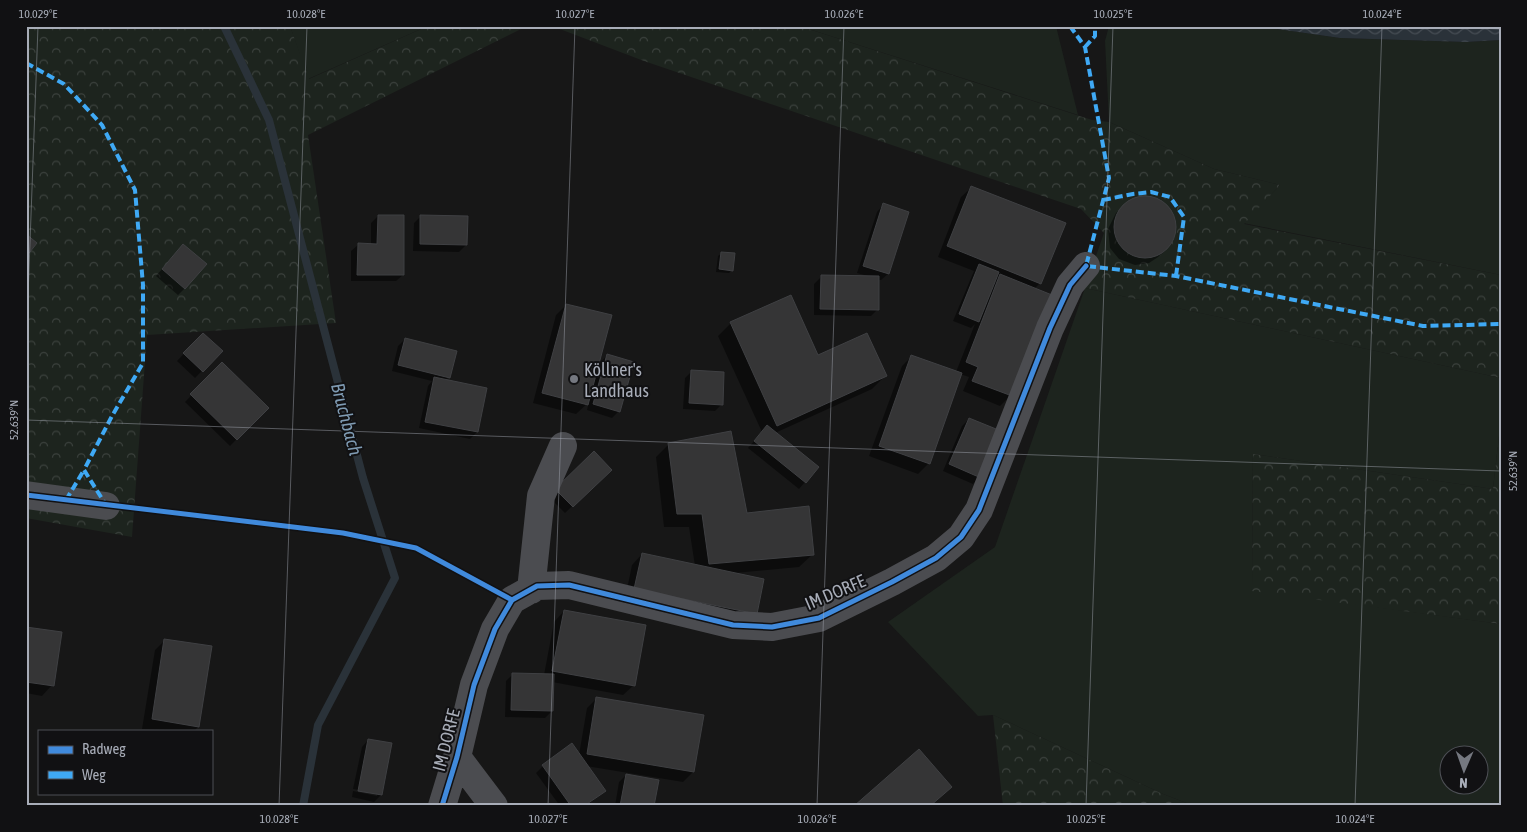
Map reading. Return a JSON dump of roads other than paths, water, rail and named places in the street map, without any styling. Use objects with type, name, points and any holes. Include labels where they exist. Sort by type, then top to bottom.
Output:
[{"type":"street","name":"IM DORFE","points":[[442,806],[457,757],[474,685],[495,629],[512,600],[537,586],[569,585],[733,625],[772,627],[819,618],[936,558],[961,537],[979,510],[1050,328],[1070,286],[1086,266]]},
{"type":"street","points":[[531,590],[541,496],[564,446]]},
{"type":"street","points":[[26,495],[106,506]]},
{"type":"street","points":[[457,757],[494,806]]},
{"type":"water","points":[[1256,26],[1501,26],[1501,40],[1466,42],[1340,38]]},
{"type":"waterway","name":"Bruchbach","points":[[224,26],[269,120],[363,478],[395,578],[318,725],[303,806]]},
{"type":"place","name":"Köllner's Landhaus","points":[[574,379]]}]
